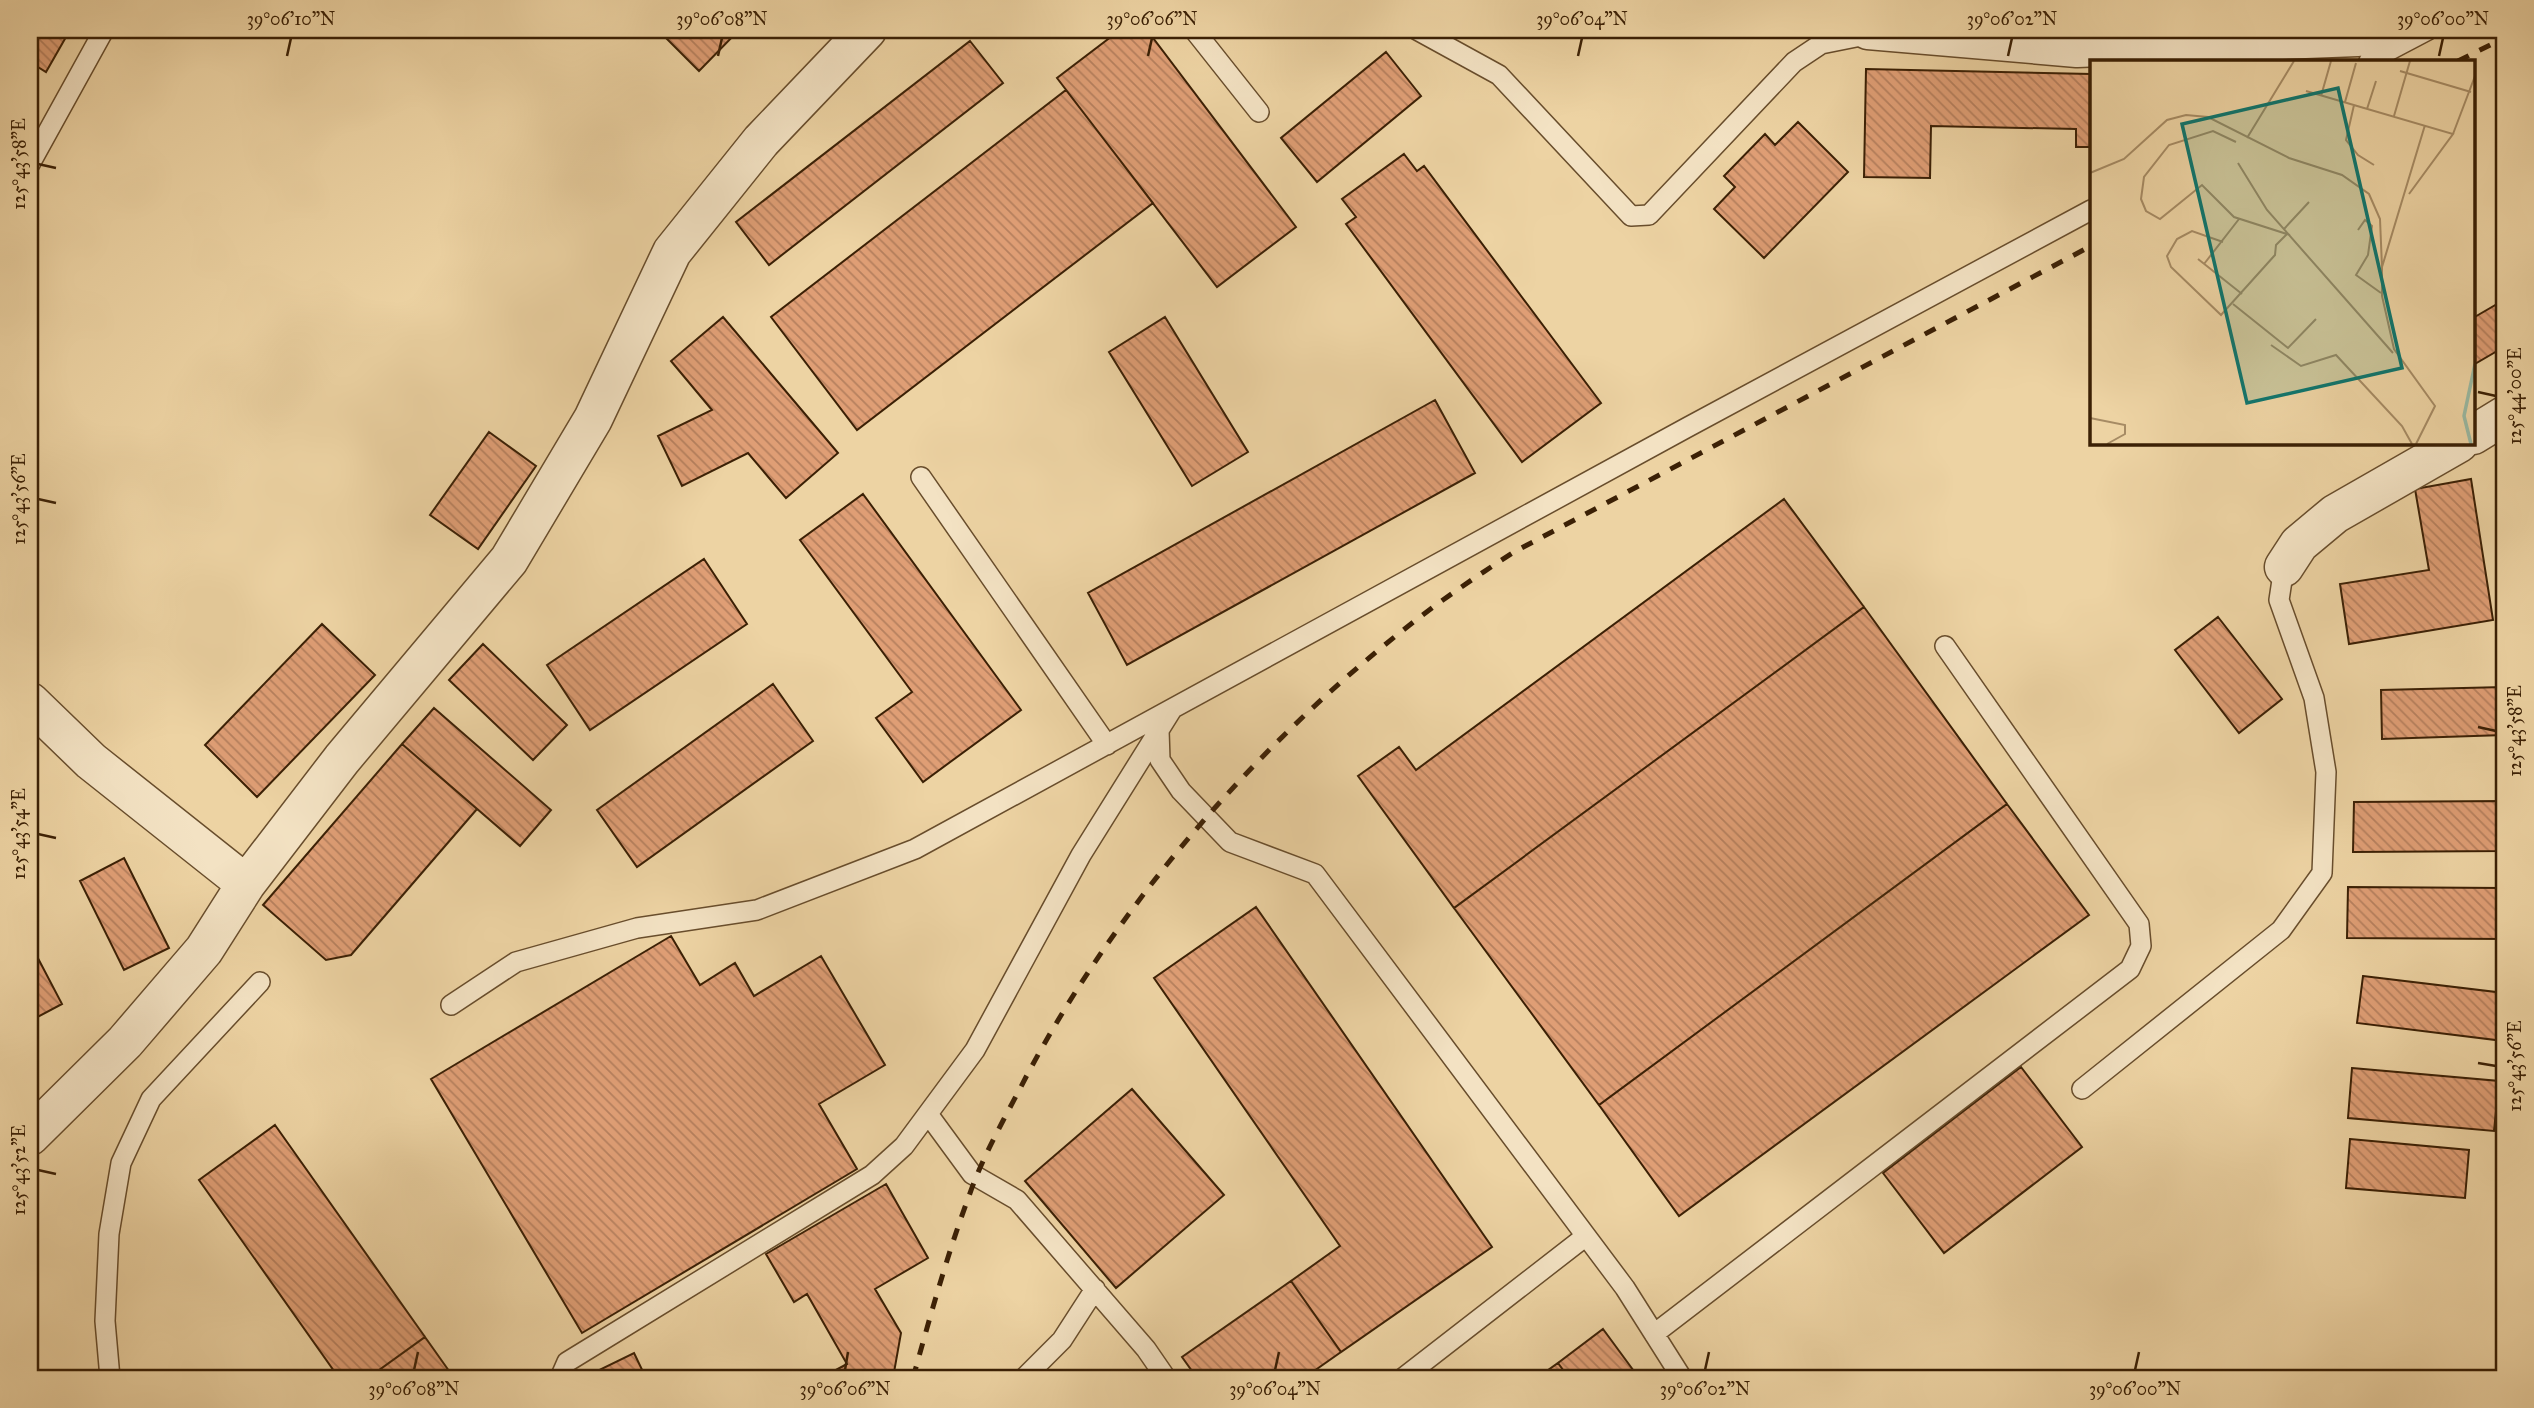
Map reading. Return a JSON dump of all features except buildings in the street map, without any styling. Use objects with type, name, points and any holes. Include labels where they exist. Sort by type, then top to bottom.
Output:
[{"type":"street","points":[[30,1136],[125,1042],[204,950],[246,884],[342,759],[509,560],[593,419],[672,252],[761,141],[867,30]]},
{"type":"street","points":[[1874,31],[2077,48],[2358,37],[2387,30]]},
{"type":"street","points":[[2474,434],[2504,416]]},
{"type":"street","points":[[2284,567],[2299,544],[2335,514],[2457,444]]},
{"type":"street","points":[[30,702],[91,761],[246,884]]},
{"type":"lane","points":[[31,158],[104,30]]},
{"type":"lane","points":[[1194,30],[1259,112]]},
{"type":"lane","points":[[1417,30],[1499,75],[1631,216],[1649,215],[1794,62],[1821,44],[1874,31]]},
{"type":"lane","points":[[2372,60],[2428,30]]},
{"type":"lane","points":[[451,1005],[516,962],[637,928],[757,910],[915,849],[1688,427],[2090,212]]},
{"type":"lane","points":[[921,477],[1107,745]]},
{"type":"lane","points":[[2082,1090],[2281,930],[2322,873],[2326,772],[2314,698],[2279,600],[2284,567]]},
{"type":"lane","points":[[1654,1334],[2130,969],[2141,946],[2139,924],[1945,646]]},
{"type":"lane","points":[[560,1378],[566,1362],[872,1175],[904,1146],[975,1050],[1081,855],[1173,709]]},
{"type":"lane","points":[[1159,730],[1160,760],[1181,791],[1230,842],[1315,874],[1625,1288],[1682,1378]]},
{"type":"lane","points":[[110,1378],[105,1321],[110,1234],[121,1163],[151,1099],[260,982]]},
{"type":"lane","points":[[928,1114],[972,1174],[1017,1200],[1146,1349],[1166,1378]]},
{"type":"lane","points":[[1403,1378],[1586,1236]]},
{"type":"lane","points":[[1024,1378],[1062,1340],[1095,1289]]},
{"type":"railway","points":[[2460,60],[2504,38]]},
{"type":"railway","points":[[913,1378],[946,1263],[975,1181],[1026,1077],[1065,1009],[1108,943],[1207,817],[1261,758],[1318,702],[1378,650],[1440,602],[1514,552],[2090,247]]}]
